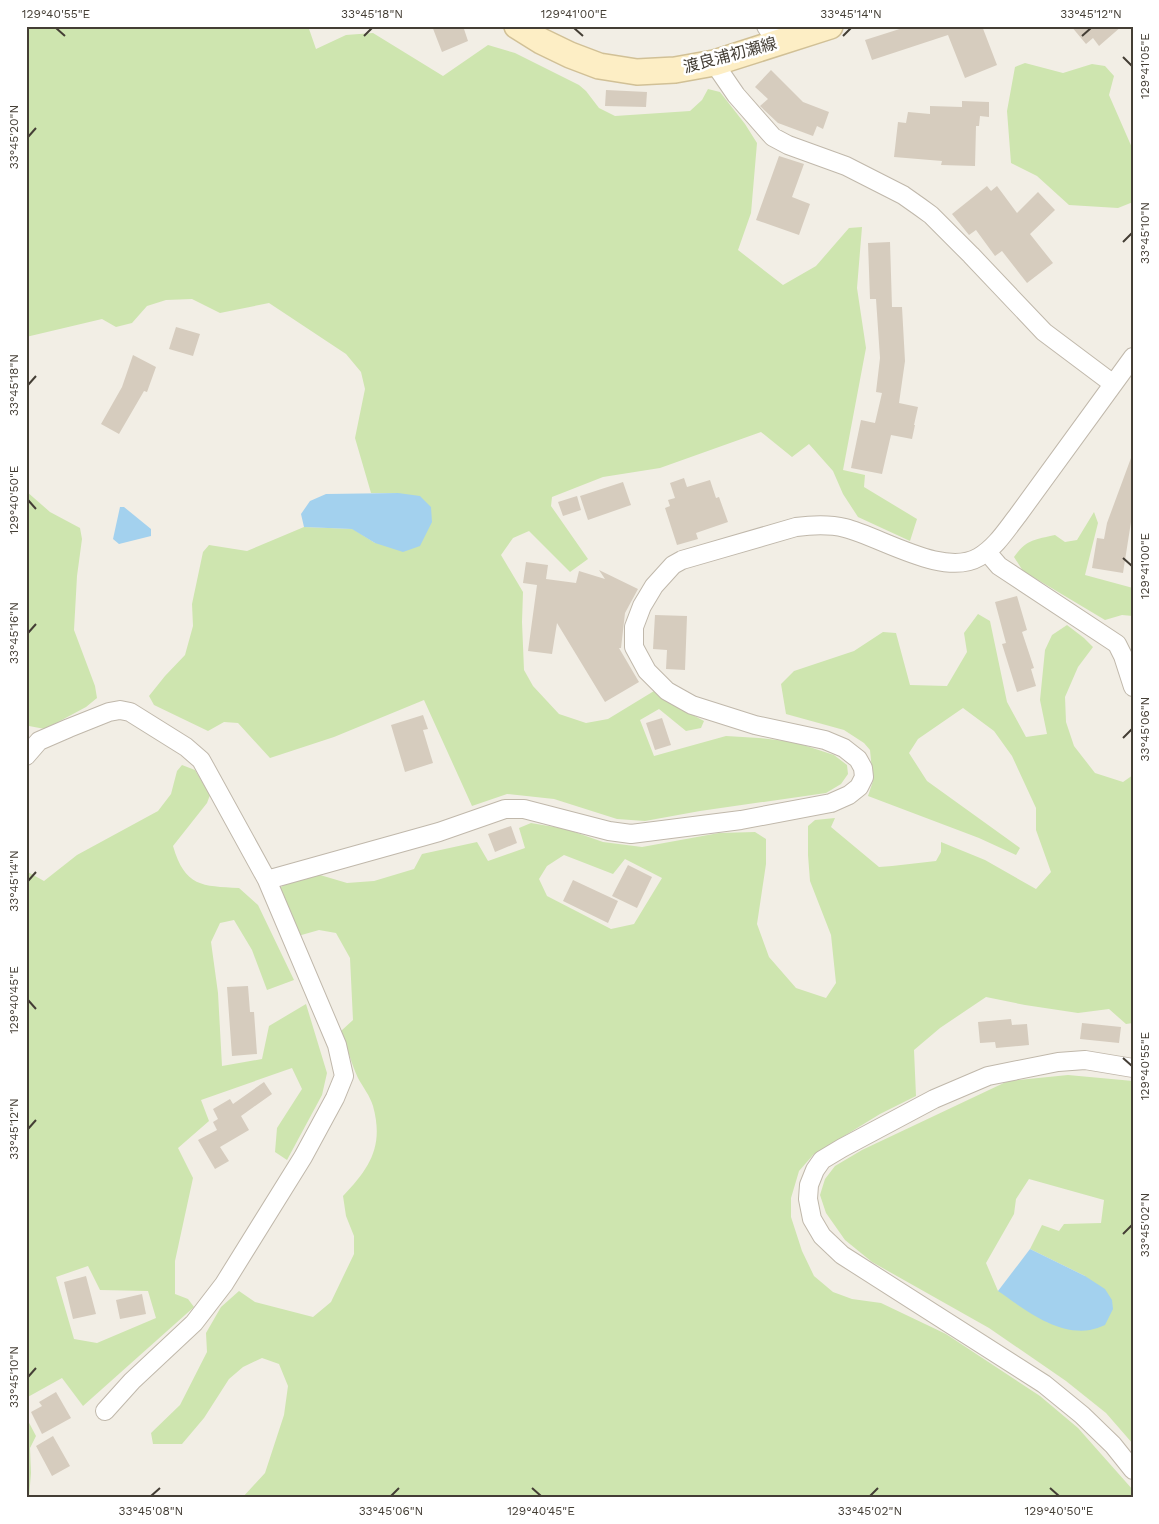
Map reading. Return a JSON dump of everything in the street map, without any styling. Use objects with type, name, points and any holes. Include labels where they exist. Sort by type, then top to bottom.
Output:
[{"type":"main road","name":"渡良浦初瀬線","points":[[517,26],[541,41],[570,55],[600,66],[637,72],[675,70],[714,63],[772,35],[830,26]]},
{"type":"street","points":[[714,63],[736,95],[773,137],[788,145],[846,166],[920,207],[931,215],[971,255],[1044,332],[1112,383]]},
{"type":"street","points":[[267,880],[439,832],[505,809],[524,809],[610,831],[631,834],[741,820],[831,803],[849,795],[859,787],[864,777],[863,768],[858,759],[844,748],[825,740],[755,726],[720,715],[680,700],[657,683],[647,671],[634,647],[634,627],[642,606],[654,586],[664,574],[682,560],[812,525],[845,528],[940,562],[967,562],[978,558],[987,552],[1018,515],[1133,356]]},
{"type":"street","points":[[987,552],[999,566],[1117,644],[1124,656],[1133,686]]},
{"type":"street","points":[[26,756],[40,741],[109,712],[120,710],[130,712],[186,747],[201,760],[267,880],[337,1045],[344,1076],[335,1098],[303,1157],[224,1284],[194,1323],[132,1381],[105,1411]]},
{"type":"street","points":[[1133,1068],[1085,1060],[1058,1062],[988,1076],[934,1100],[822,1160],[815,1170],[809,1185],[808,1199],[812,1219],[822,1236],[842,1255],[1044,1384],[1082,1415],[1113,1445],[1133,1470]]},
{"type":"green space","points":[[26,26],[308,26],[316,49],[346,35],[373,33],[443,76],[488,45],[515,53],[579,85],[599,108],[615,116],[690,111],[702,100],[708,89],[720,92],[757,143],[751,213],[738,250],[783,285],[816,266],[849,228],[862,227],[857,288],[866,348],[843,470],[865,475],[864,487],[917,519],[910,541],[858,517],[843,494],[833,471],[809,444],[792,457],[761,432],[660,468],[603,477],[552,497],[551,506],[588,559],[570,572],[529,531],[513,538],[501,555],[523,592],[524,670],[533,686],[559,714],[586,723],[608,719],[654,691],[668,702],[704,721],[701,728],[686,731],[659,709],[640,720],[654,756],[726,736],[794,742],[834,755],[847,765],[848,774],[841,784],[826,793],[645,821],[617,819],[554,799],[507,794],[472,806],[424,700],[334,737],[270,758],[238,723],[224,722],[208,731],[154,705],[149,696],[185,655],[193,626],[192,604],[203,552],[209,545],[247,551],[304,527],[353,529],[375,543],[398,493],[371,493],[355,438],[365,389],[361,372],[346,354],[269,303],[220,313],[192,299],[166,300],[147,306],[132,323],[116,327],[102,319],[26,337]]},
{"type":"green space","points":[[1025,63],[1063,73],[1092,64],[1105,66],[1114,76],[1109,95],[1133,150],[1133,202],[1118,208],[1069,205],[1037,176],[1011,163],[1007,111],[1015,67]]},
{"type":"green space","points":[[26,491],[50,512],[80,528],[82,539],[77,576],[74,630],[95,686],[97,698],[86,707],[45,729],[29,726],[26,723]]},
{"type":"green space","points":[[1094,512],[1098,523],[1085,575],[1133,588],[1133,616],[1122,615],[1105,620],[1023,571],[1014,557],[1027,543],[1036,539],[1055,535],[1065,542],[1077,540]]},
{"type":"green space","points":[[978,614],[990,621],[1007,702],[1026,737],[1047,734],[1040,700],[1045,650],[1052,635],[1067,625],[1093,647],[1078,667],[1065,697],[1066,722],[1074,746],[1095,773],[1123,782],[1133,775],[1133,1023],[1126,1024],[1109,1009],[1078,1013],[986,997],[940,1028],[914,1050],[916,1096],[880,1114],[813,1155],[799,1171],[791,1198],[791,1217],[802,1251],[814,1276],[833,1292],[852,1299],[881,1303],[946,1334],[1040,1396],[1078,1428],[1133,1490],[1133,1498],[242,1498],[265,1473],[284,1415],[288,1386],[279,1364],[262,1358],[243,1367],[229,1379],[204,1418],[182,1444],[153,1444],[151,1433],[180,1405],[207,1352],[206,1333],[221,1307],[239,1291],[255,1302],[313,1317],[331,1302],[354,1254],[354,1236],[346,1216],[343,1196],[361,1176],[367,1166],[372,1156],[377,1133],[373,1106],[358,1078],[341,1031],[353,1020],[350,958],[336,933],[319,930],[298,936],[278,889],[297,877],[320,875],[347,883],[374,881],[414,869],[422,854],[477,842],[488,861],[525,848],[519,828],[531,823],[566,829],[603,842],[642,847],[719,833],[755,832],[766,839],[766,864],[757,924],[769,957],[796,988],[826,998],[836,983],[831,935],[810,881],[808,826],[815,820],[835,818],[831,827],[879,867],[936,861],[941,852],[941,842],[985,860],[1036,889],[1051,872],[1036,830],[1036,808],[1012,756],[994,731],[963,708],[918,739],[909,753],[927,781],[1020,848],[1016,855],[979,838],[868,796],[873,781],[870,750],[864,743],[844,730],[786,714],[781,684],[794,671],[854,651],[883,632],[896,633],[910,685],[947,686],[967,652],[964,633]],"holes":[[[564,855],[613,874],[625,859],[662,878],[634,924],[611,929],[547,896],[539,879],[547,866]]]},
{"type":"green space","points":[[182,765],[195,770],[210,795],[207,803],[173,846],[183,870],[189,877],[205,885],[239,888],[258,905],[294,980],[267,990],[252,950],[234,920],[220,923],[211,942],[218,993],[222,1066],[262,1059],[269,1026],[306,1004],[327,1073],[322,1095],[287,1160],[275,1152],[277,1128],[302,1089],[292,1068],[201,1100],[209,1121],[178,1148],[193,1178],[175,1261],[175,1294],[188,1299],[194,1307],[83,1406],[62,1378],[26,1398],[26,871],[44,881],[77,855],[158,811],[171,794],[177,771]],"holes":[[[88,1266],[100,1290],[148,1291],[156,1318],[97,1343],[74,1339],[56,1277]]]},
{"type":"green space","points":[[1068,1075],[1133,1081],[1133,1444],[1106,1413],[1066,1381],[989,1328],[872,1262],[845,1240],[826,1213],[820,1195],[825,1179],[835,1166],[862,1150],[1008,1081]],"holes":[[[1029,1179],[1104,1200],[1101,1223],[1064,1224],[1059,1231],[1042,1225],[1030,1249],[1085,1276],[998,1291],[986,1263],[1014,1214],[1016,1199]]]},
{"type":"green space","points":[[26,1417],[36,1436],[30,1448],[29,1498],[26,1498]]},
{"type":"water","points":[[398,493],[420,496],[431,507],[432,522],[420,546],[403,552],[375,543],[352,529],[304,527],[301,514],[310,501],[326,494]]},
{"type":"water","points":[[120,507],[124,507],[151,529],[151,536],[119,544],[113,539]]},
{"type":"water","points":[[1030,1249],[1085,1276],[1105,1289],[1112,1300],[1113,1309],[1105,1325],[1090,1330],[1065,1329],[1041,1319],[998,1291]]},
{"type":"building","points":[[432,26],[463,26],[468,41],[442,52]]},
{"type":"building","points":[[909,26],[982,26],[997,65],[965,78],[948,35],[872,60],[865,40]]},
{"type":"building","points":[[1071,26],[1122,26],[1099,46],[1093,38],[1086,44]]},
{"type":"building","points":[[771,70],[803,102],[829,112],[823,129],[817,126],[813,136],[778,123],[760,106],[768,99],[755,87]]},
{"type":"building","points":[[606,90],[647,92],[646,107],[605,106]]},
{"type":"building","points":[[962,101],[989,102],[989,117],[980,116],[979,126],[976,126],[975,166],[941,165],[942,161],[894,157],[898,122],[906,123],[908,112],[930,114],[930,106],[962,107]]},
{"type":"building","points":[[779,156],[804,164],[792,197],[810,204],[799,235],[756,220]]},
{"type":"building","points":[[987,186],[991,191],[997,186],[1017,213],[1038,192],[1055,210],[1030,234],[1053,263],[1027,283],[1002,251],[995,256],[976,230],[969,235],[952,214]]},
{"type":"building","points":[[890,242],[892,307],[902,307],[905,361],[899,403],[918,407],[912,439],[891,435],[882,474],[851,468],[861,420],[875,423],[882,393],[876,392],[880,358],[876,299],[870,299],[868,243]]},
{"type":"building","points":[[176,327],[200,334],[193,356],[169,349]]},
{"type":"building","points":[[133,355],[156,367],[147,392],[144,391],[119,434],[101,424],[122,387]]},
{"type":"building","points":[[1131,458],[1133,459],[1133,523],[1131,522],[1123,573],[1092,568],[1097,538],[1104,539],[1107,523]]},
{"type":"building","points":[[684,478],[687,487],[710,480],[716,498],[719,497],[728,522],[696,533],[698,539],[677,545],[665,508],[670,506],[668,500],[675,498],[670,483]]},
{"type":"building","points":[[623,482],[631,505],[588,520],[580,496]]},
{"type":"building","points":[[577,496],[581,510],[563,516],[558,502]]},
{"type":"building","points":[[526,562],[548,565],[546,579],[576,583],[579,571],[605,579],[599,570],[638,589],[625,613],[621,648],[619,648],[639,682],[605,702],[557,623],[552,654],[528,651],[537,585],[523,583]]},
{"type":"building","points":[[1017,596],[1027,630],[1022,632],[1034,668],[1031,669],[1036,686],[1017,692],[1002,644],[1006,643],[995,602]]},
{"type":"building","points":[[655,615],[687,616],[685,670],[666,669],[667,650],[653,649]]},
{"type":"building","points":[[423,715],[428,729],[423,730],[433,763],[405,772],[391,725]]},
{"type":"building","points":[[662,718],[671,745],[655,750],[646,723]]},
{"type":"building","points":[[511,826],[517,843],[495,852],[488,834]]},
{"type":"building","points":[[628,865],[652,877],[637,908],[612,896]]},
{"type":"building","points":[[573,880],[618,901],[608,923],[563,901]]},
{"type":"building","points":[[248,986],[250,1012],[254,1012],[257,1054],[232,1056],[227,987]]},
{"type":"building","points":[[1011,1019],[1012,1025],[1027,1024],[1029,1045],[996,1048],[995,1042],[980,1043],[978,1022]]},
{"type":"building","points":[[1082,1023],[1121,1027],[1119,1043],[1080,1039]]},
{"type":"building","points":[[264,1082],[272,1094],[241,1116],[249,1130],[220,1147],[229,1161],[215,1169],[198,1140],[217,1130],[213,1122],[218,1119],[213,1109],[230,1099],[233,1104]]},
{"type":"building","points":[[86,1276],[96,1314],[73,1319],[64,1282]]},
{"type":"building","points":[[142,1294],[146,1314],[120,1319],[116,1300]]},
{"type":"building","points":[[56,1392],[71,1418],[42,1434],[31,1412],[42,1406],[39,1402]]},
{"type":"building","points":[[53,1436],[70,1466],[52,1476],[36,1446]]}]
